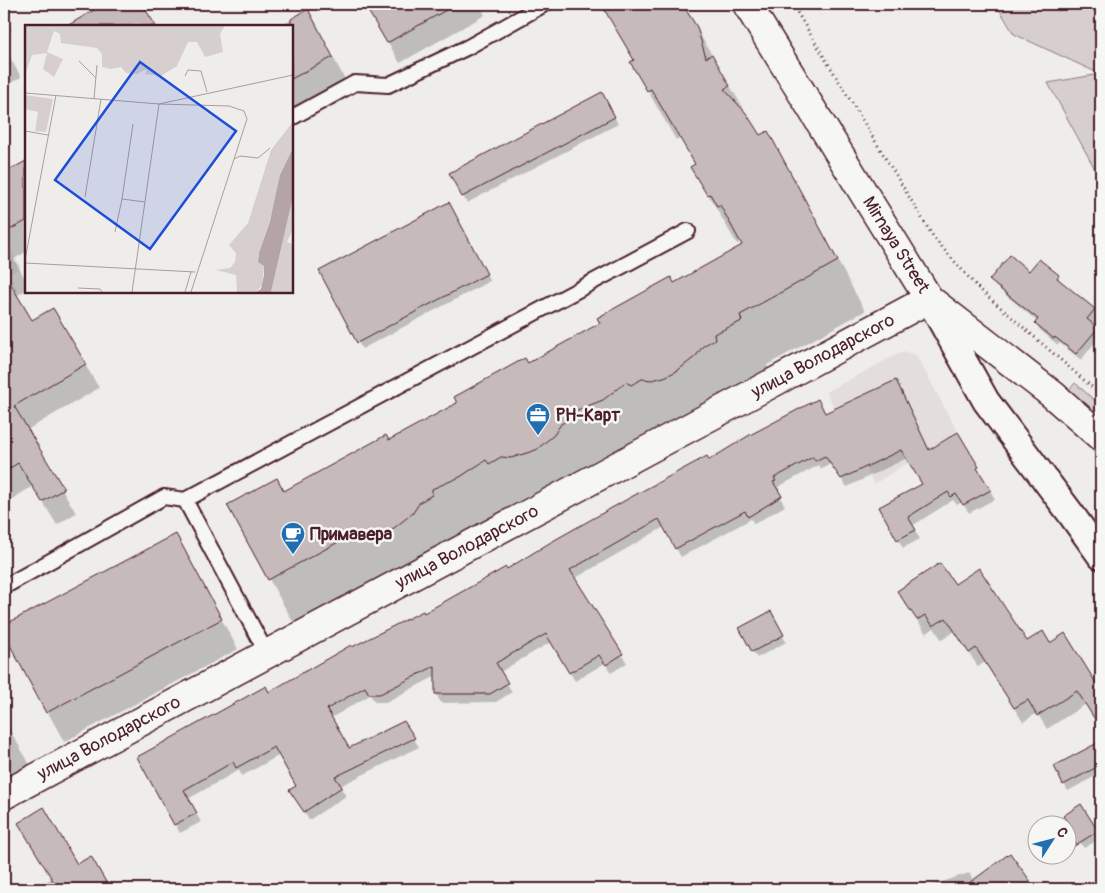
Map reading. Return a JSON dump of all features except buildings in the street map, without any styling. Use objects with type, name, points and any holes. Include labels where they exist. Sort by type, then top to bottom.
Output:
[{"type":"street","name":"Mirnaya Street","points":[[747,4],[929,299],[1053,395],[1101,437]]},
{"type":"street","points":[[929,299],[986,402],[1101,556]]},
{"type":"street","name":"улица Володарского","points":[[4,794],[929,299]]},
{"type":"lane","points":[[292,117],[354,83],[388,85],[468,47],[545,4]]},
{"type":"lane","points":[[4,587],[164,497],[185,500],[688,231]]},
{"type":"lane","points":[[185,500],[267,654]]},
{"type":"path","points":[[792,4],[934,238],[977,287],[1101,395]]},
{"type":"shaded area","points":[[996,4],[1101,4],[1101,180],[1048,83],[1100,74],[1014,34]]},
{"type":"shaded area","points":[[4,238],[21,267],[9,275],[17,288],[4,297]]},
{"type":"shaded area","points":[[903,351],[916,355],[958,432],[874,484],[826,392]]},
{"type":"shaded area","points":[[1075,383],[1101,406],[1101,418],[1092,417],[1065,395]]},
{"type":"place","name":"РН-Карт","points":[[538,436]]},
{"type":"place","name":"Примавера","points":[[293,555]]}]
